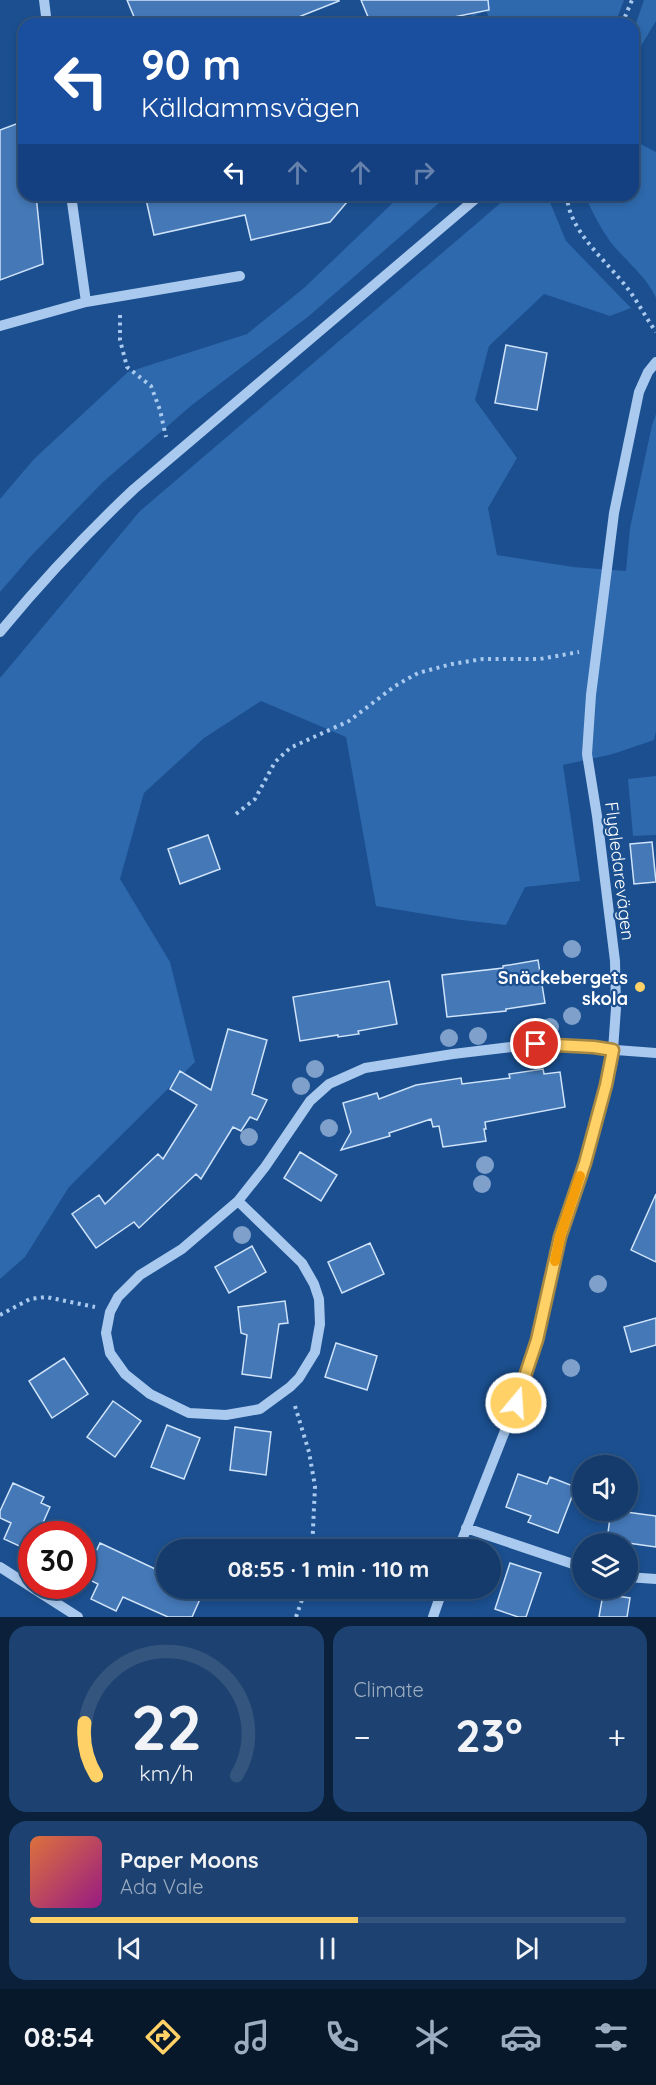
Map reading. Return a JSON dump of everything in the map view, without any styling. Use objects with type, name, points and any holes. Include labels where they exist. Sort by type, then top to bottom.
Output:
[{"type":"street","points":[[44,0],[46,18]]},
{"type":"street","points":[[72,201],[86,302]]},
{"type":"street","points":[[0,632],[81,540],[134,489],[473,201]]},
{"type":"street","points":[[0,326],[86,302],[240,276]]},
{"type":"street","name":"Flygledarevägen","points":[[462,1539],[516,1403],[537,1340],[560,1237],[585,1163],[613,1050],[616,1008],[615,961],[587,754],[590,707],[614,513],[639,392],[648,372],[656,362]]},
{"type":"street","points":[[238,1201],[302,1263],[314,1284],[317,1291],[320,1324],[315,1352],[299,1378],[260,1408],[226,1415],[189,1413],[150,1394],[124,1374],[110,1353],[106,1333],[110,1312],[118,1297],[140,1275],[182,1249],[238,1201],[265,1167],[310,1101],[329,1084],[365,1068],[536,1044],[656,1053]]},
{"type":"street","points":[[466,1528],[572,1564]]},
{"type":"street","points":[[0,1567],[78,1617]]},
{"type":"street","points":[[638,1578],[656,1579]]},
{"type":"street","points":[[433,1617],[439,1599]]},
{"type":"path","points":[[624,18],[632,0]]},
{"type":"path","points":[[567,201],[575,226],[626,286],[656,332]]},
{"type":"path","points":[[120,296],[120,340],[127,367],[151,386],[160,410],[170,458]]},
{"type":"path","points":[[236,814],[255,799],[274,762],[290,748],[349,721],[395,686],[418,673],[452,663],[483,659],[540,659],[583,651],[582,662]]},
{"type":"path","points":[[0,1315],[30,1299],[46,1297],[110,1312]]},
{"type":"path","points":[[290,1387],[309,1452],[315,1486],[313,1539]]},
{"type":"path","points":[[296,1617],[302,1599]]},
{"type":"shaded area","points":[[466,0],[624,0],[617,18],[489,18],[486,10],[472,17]]},
{"type":"shaded area","points":[[644,0],[656,0],[656,21],[639,49],[639,18]]},
{"type":"shaded area","points":[[639,143],[656,152],[656,298],[642,276],[618,251],[597,220],[588,201],[639,201]]},
{"type":"shaded area","points":[[395,201],[441,201],[309,316],[192,405],[103,482],[31,556],[0,592],[0,499],[34,459],[128,372],[247,334],[304,288]]},
{"type":"shaded area","points":[[503,201],[549,201],[566,241],[631,308],[610,316],[544,294],[489,346],[475,400],[517,458],[488,508],[497,555],[573,567],[626,571],[630,528],[656,414],[656,731],[654,740],[613,754],[563,765],[580,881],[525,887],[506,925],[376,906],[346,737],[261,701],[204,738],[144,793],[120,879],[170,962],[195,1062],[69,1187],[25,1257],[0,1279],[0,678],[140,511]]},
{"type":"shaded area","points":[[656,776],[656,835],[633,836],[628,779]]},
{"type":"building","points":[[127,0],[339,0],[296,18],[134,18]]},
{"type":"building","points":[[361,0],[488,0],[489,10],[449,18],[368,18]]},
{"type":"building","points":[[18,123],[18,201],[37,201],[43,264],[0,280],[0,130]]},
{"type":"building","points":[[146,201],[348,201],[330,222],[251,240],[245,215],[154,235]]},
{"type":"building","points":[[506,345],[547,353],[537,410],[495,403]]},
{"type":"building","points":[[208,835],[220,869],[180,884],[168,849]]},
{"type":"building","points":[[652,842],[656,882],[634,884],[630,844]]},
{"type":"building","points":[[538,960],[545,1003],[506,1009],[506,1011],[447,1017],[442,975],[503,968],[503,966]]},
{"type":"building","points":[[389,981],[397,1024],[358,1031],[359,1034],[300,1041],[293,997]]},
{"type":"building","points":[[228,1029],[267,1040],[252,1094],[267,1100],[257,1120],[250,1117],[241,1131],[233,1127],[201,1179],[196,1174],[139,1228],[134,1222],[96,1248],[72,1214],[99,1195],[105,1204],[158,1154],[163,1159],[197,1105],[170,1089],[180,1071],[211,1090]]},
{"type":"building","points":[[543,1069],[544,1074],[560,1072],[565,1107],[485,1122],[486,1141],[443,1147],[439,1126],[433,1127],[431,1119],[389,1133],[390,1136],[341,1150],[351,1132],[343,1103],[377,1093],[379,1099],[416,1085],[461,1078],[462,1084],[510,1078],[509,1074]]},
{"type":"building","points":[[300,1152],[337,1175],[321,1201],[284,1178]]},
{"type":"building","points":[[656,1194],[656,1262],[631,1250]]},
{"type":"building","points":[[370,1243],[384,1274],[342,1293],[328,1262]]},
{"type":"building","points":[[252,1246],[266,1272],[229,1293],[215,1267]]},
{"type":"building","points":[[285,1301],[288,1323],[279,1324],[271,1378],[242,1374],[247,1335],[241,1333],[238,1307]]},
{"type":"building","points":[[656,1318],[656,1345],[631,1352],[624,1327]]},
{"type":"building","points":[[336,1343],[377,1356],[367,1390],[325,1377]]},
{"type":"building","points":[[64,1358],[88,1394],[52,1418],[29,1381]]},
{"type":"building","points":[[113,1401],[141,1421],[115,1457],[87,1437]]},
{"type":"building","points":[[167,1425],[200,1438],[184,1479],[151,1467]]},
{"type":"building","points":[[235,1427],[271,1432],[266,1475],[230,1470]]},
{"type":"building","points":[[518,1474],[547,1484],[550,1477],[572,1486],[572,1497],[558,1533],[528,1522],[531,1516],[506,1507]]},
{"type":"building","points":[[13,1483],[44,1497],[41,1503],[50,1507],[44,1521],[18,1521],[18,1545],[4,1539],[11,1523],[0,1518],[0,1511]]},
{"type":"building","points":[[638,1514],[656,1516],[656,1547],[638,1544],[638,1533],[608,1533],[610,1521],[638,1521]]},
{"type":"building","points":[[100,1543],[156,1569],[156,1599],[200,1599],[192,1617],[168,1617],[123,1597],[116,1611],[91,1599],[96,1599],[98,1584],[96,1583],[96,1552]]},
{"type":"building","points":[[510,1563],[541,1573],[526,1617],[518,1617],[495,1609],[498,1599],[501,1599],[501,1591]]},
{"type":"building","points":[[602,1599],[630,1599],[627,1617],[599,1617]]},
{"type":"slow traffic","points":[[555,1261],[560,1237],[580,1176]]},
{"type":"place","name":"Snäckebergets skola","points":[[640,987]]},
{"type":"route","points":[[516,1403],[537,1340],[560,1237],[585,1163],[613,1050],[536,1044]]}]
